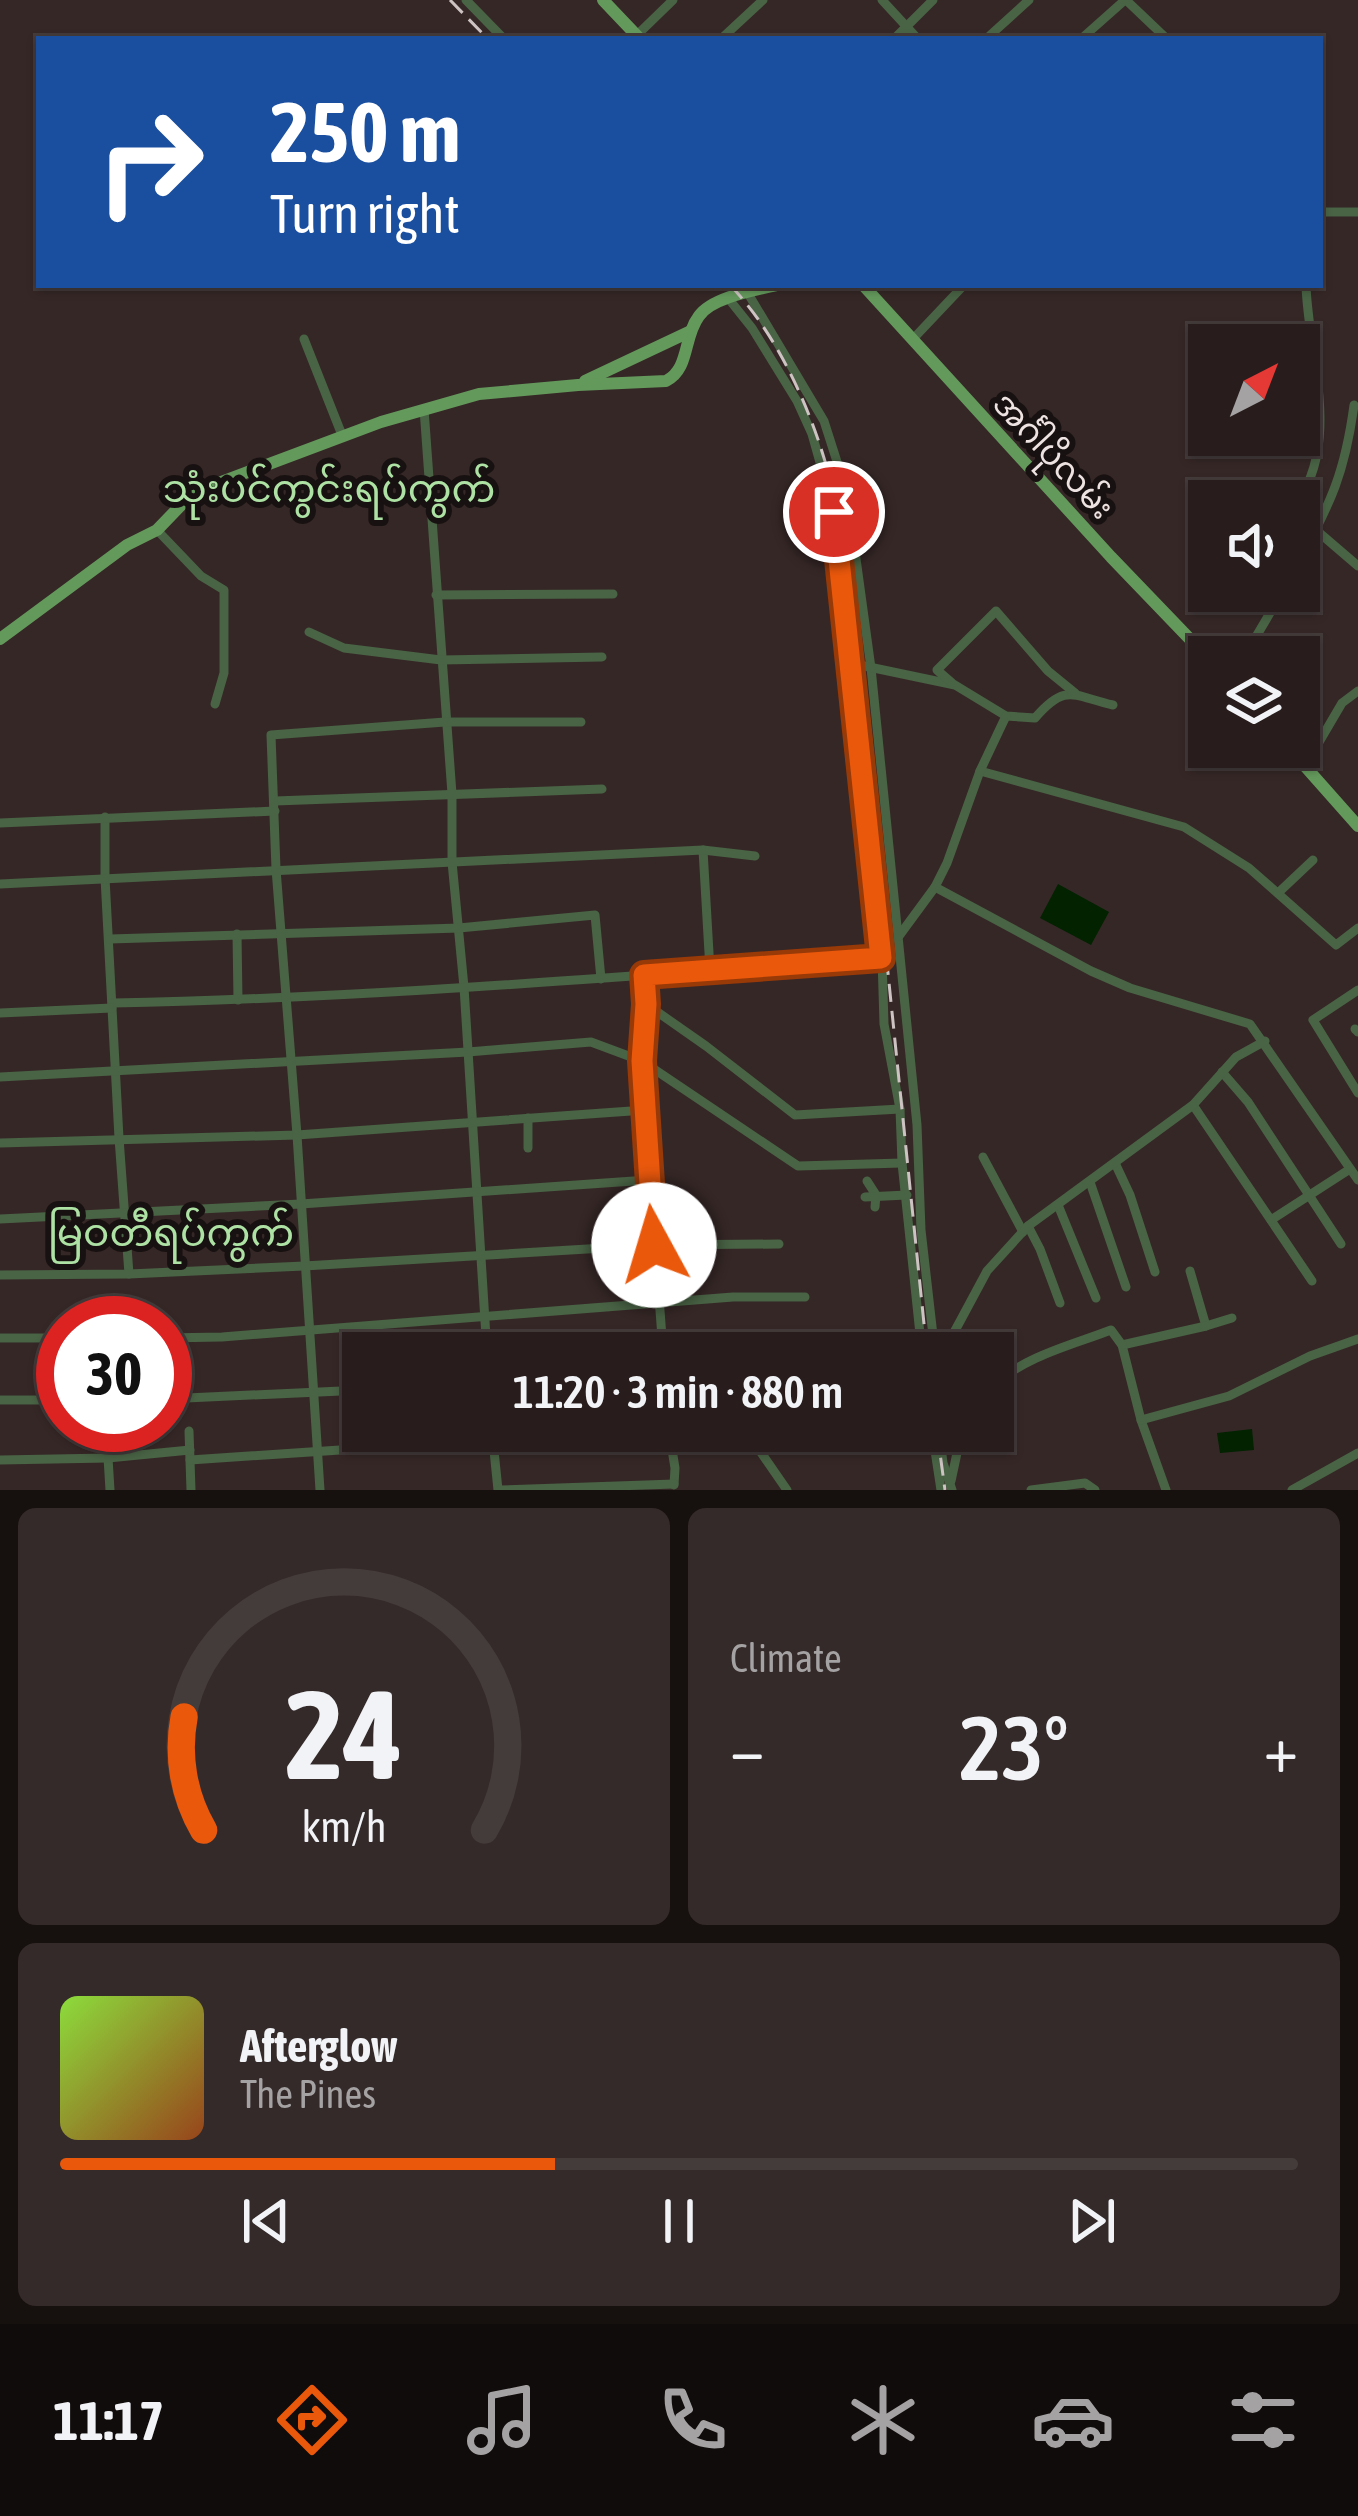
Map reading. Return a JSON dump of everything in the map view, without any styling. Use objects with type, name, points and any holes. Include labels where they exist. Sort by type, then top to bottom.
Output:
[{"type":"main road","points":[[603,0],[638,36]]},
{"type":"main road","points":[[2,633],[127,545],[158,530],[182,504],[206,488],[342,436],[497,391],[672,379],[682,366],[685,344],[700,314],[746,288]]},
{"type":"main road","name":"အင်္ဂါပိုလမ်း","points":[[866,288],[1188,636]]},
{"type":"main road","points":[[578,385],[692,330]]},
{"type":"main road","points":[[1307,768],[1358,826]]},
{"type":"street","points":[[466,0],[500,36]]},
{"type":"street","points":[[640,36],[674,0]]},
{"type":"street","points":[[724,36],[763,0]]},
{"type":"street","points":[[882,0],[915,36]]},
{"type":"street","points":[[897,36],[933,0]]},
{"type":"street","points":[[989,36],[1029,0]]},
{"type":"street","points":[[1085,36],[1125,0],[1164,36]]},
{"type":"street","points":[[1323,212],[1358,212]]},
{"type":"street","points":[[746,288],[824,421],[847,494],[872,668],[917,1124],[921,1230],[936,1332]]},
{"type":"street","points":[[912,340],[961,288]]},
{"type":"street","points":[[1306,288],[1319,419],[1310,480]]},
{"type":"street","points":[[728,298],[797,401],[812,434],[834,512],[884,1024],[900,1109],[920,1332]]},
{"type":"street","points":[[304,339],[342,436]]},
{"type":"street","points":[[1320,523],[1343,470],[1354,405]]},
{"type":"street","points":[[424,409],[487,1332]]},
{"type":"street","points":[[158,530],[201,576],[224,590],[224,673],[215,704]]},
{"type":"street","points":[[1320,533],[1358,566]]},
{"type":"street","points":[[436,595],[613,593]]},
{"type":"street","points":[[1075,693],[1052,698],[1035,718],[1006,716],[937,670],[996,611],[1048,671],[1075,693],[1113,705]]},
{"type":"street","points":[[309,632],[344,648],[441,660],[602,657]]},
{"type":"street","points":[[850,663],[955,685]]},
{"type":"street","points":[[1320,740],[1342,703],[1358,691]]},
{"type":"street","points":[[897,939],[947,863],[980,771],[1006,716]]},
{"type":"street","points":[[320,1490],[276,869],[271,735],[445,722],[581,722]]},
{"type":"street","points":[[980,771],[1184,827],[1249,868],[1336,945],[1358,928]]},
{"type":"street","points":[[0,823],[602,789]]},
{"type":"street","points":[[105,817],[118,1138],[129,1274]]},
{"type":"street","points":[[704,850],[710,970]]},
{"type":"street","points":[[0,884],[704,850],[755,856]]},
{"type":"street","points":[[1278,893],[1313,860]]},
{"type":"street","points":[[935,887],[1130,988],[1250,1024],[1358,1180]]},
{"type":"street","points":[[110,938],[459,928],[595,915],[601,979]]},
{"type":"street","points":[[237,934],[238,1000]]},
{"type":"street","points":[[0,1013],[464,988],[881,958]]},
{"type":"street","points":[[644,975],[642,1061],[662,1332]]},
{"type":"street","points":[[1358,990],[1313,1021],[1358,1093]]},
{"type":"street","points":[[646,1004],[795,1115],[900,1109]]},
{"type":"street","points":[[951,1332],[987,1271],[1026,1229],[1193,1105],[1236,1057],[1265,1041]]},
{"type":"street","points":[[0,1077],[591,1042],[642,1061],[798,1166],[902,1163]]},
{"type":"street","points":[[1222,1072],[1248,1102],[1341,1244]]},
{"type":"street","points":[[1193,1105],[1312,1281]]},
{"type":"street","points":[[0,1143],[297,1135],[645,1110]]},
{"type":"street","points":[[528,1118],[528,1148]]},
{"type":"street","points":[[983,1156],[1040,1249],[1060,1303]]},
{"type":"street","points":[[1115,1163],[1155,1272]]},
{"type":"street","points":[[1271,1220],[1351,1169]]},
{"type":"street","points":[[0,1219],[648,1180]]},
{"type":"street","points":[[867,1181],[872,1200],[907,1196]]},
{"type":"street","points":[[1090,1183],[1126,1287]]},
{"type":"street","points":[[1058,1205],[1096,1298]]},
{"type":"street","points":[[0,1275],[129,1274],[654,1245],[779,1244]]},
{"type":"street","points":[[1190,1270],[1206,1326]]},
{"type":"street","points":[[192,1338],[733,1297],[805,1297]]},
{"type":"street","points":[[1122,1345],[1232,1318]]},
{"type":"street","points":[[1014,1371],[1054,1350],[1111,1330],[1122,1345],[1166,1490]]},
{"type":"street","points":[[0,1338],[36,1338]]},
{"type":"street","points":[[1141,1420],[1229,1396],[1310,1356],[1358,1340]]},
{"type":"street","points":[[192,1398],[342,1392]]},
{"type":"street","points":[[0,1400],[36,1400]]},
{"type":"street","points":[[0,1460],[342,1450]]},
{"type":"street","points":[[108,1452],[110,1490]]},
{"type":"street","points":[[190,1452],[191,1490]]},
{"type":"street","points":[[495,1452],[499,1490],[674,1487],[672,1452]]},
{"type":"street","points":[[761,1452],[787,1490]]},
{"type":"street","points":[[938,1452],[941,1490]]},
{"type":"street","points":[[941,1452],[951,1486]]},
{"type":"street","points":[[951,1486],[957,1452]]},
{"type":"street","points":[[1292,1490],[1358,1453]]},
{"type":"street","points":[[1031,1490],[1084,1483],[1095,1490]]},
{"type":"shaded area","points":[[1058,884],[1109,912],[1091,945],[1040,918]]},
{"type":"shaded area","points":[[1252,1429],[1254,1450],[1220,1453],[1217,1433]]},
{"type":"railway","points":[[450,0],[485,36]]},
{"type":"railway","points":[[733,288],[766,331],[796,386],[820,444],[837,512],[925,1332]]},
{"type":"railway","points":[[940,1452],[945,1490]]},
{"type":"district","name":"သုံးပင်ကွင်းရပ်ကွက်","points":[[329,488]]},
{"type":"district","name":"မြဝတီရပ်ကွက်","points":[[171,1232]]},
{"type":"route","points":[[654,1245],[642,1061],[644,975],[881,958],[834,512]]}]
